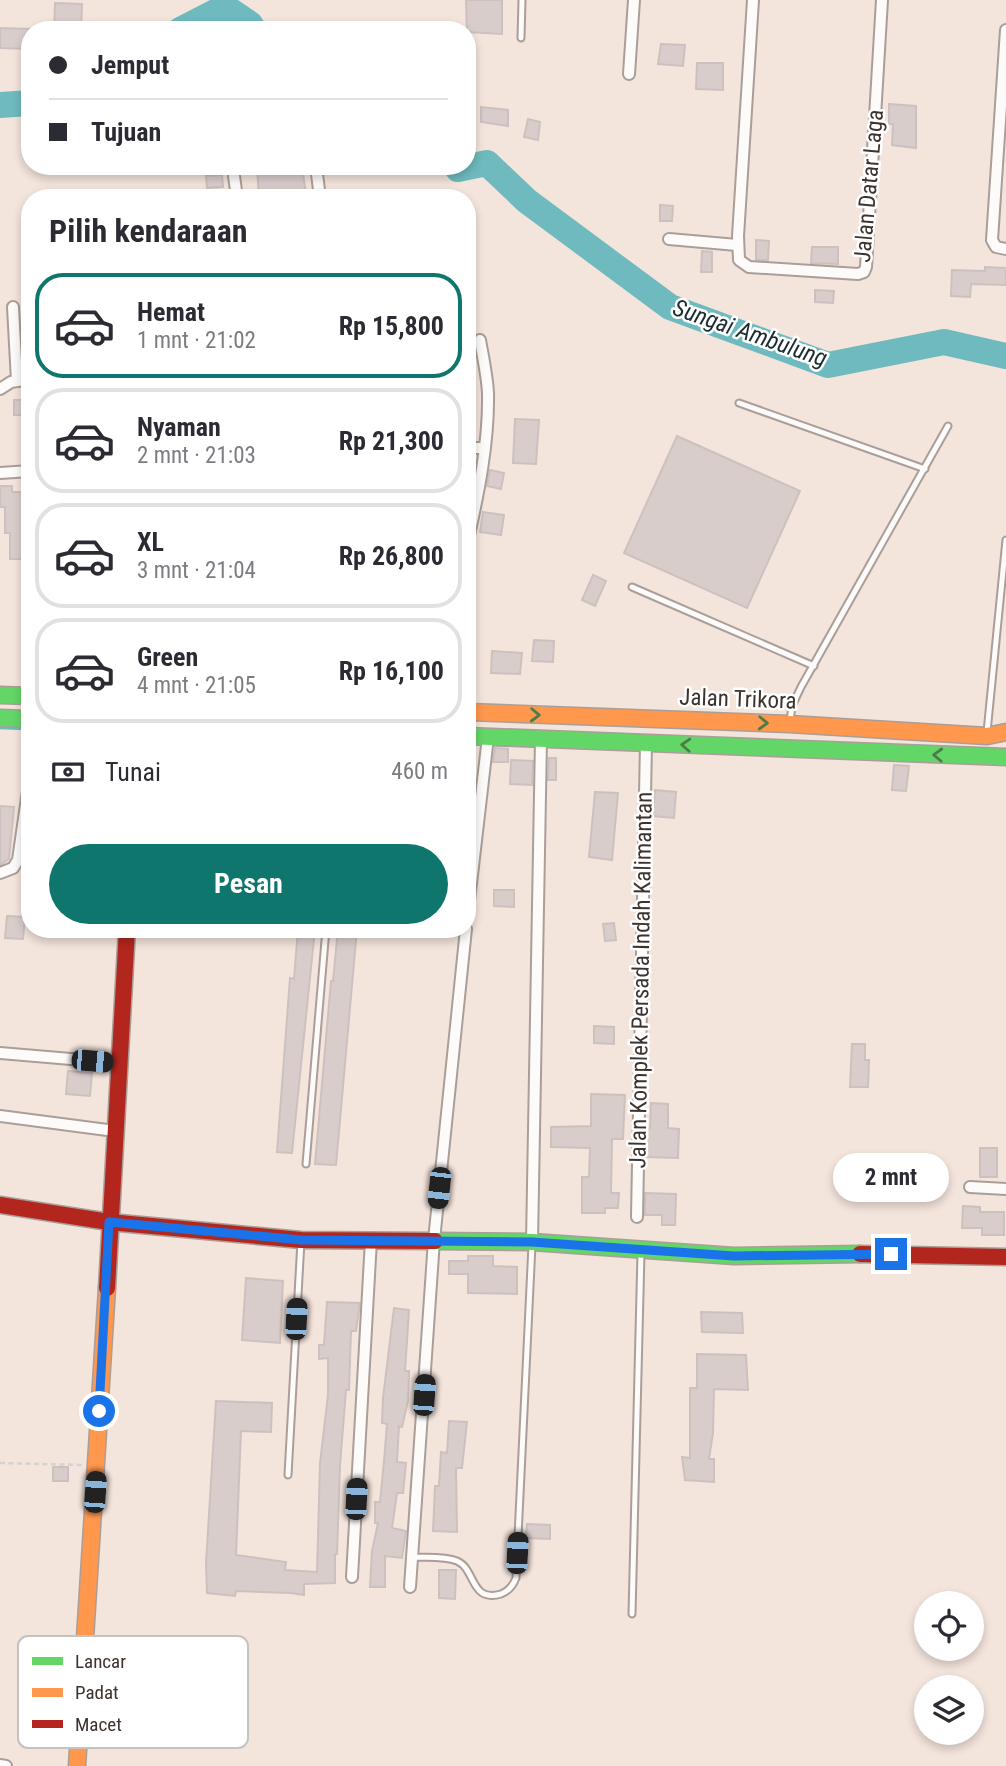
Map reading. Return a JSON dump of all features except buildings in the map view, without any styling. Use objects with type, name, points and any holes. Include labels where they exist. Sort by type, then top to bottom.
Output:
[{"type":"street","points":[[629,74],[634,0]]},
{"type":"street","points":[[669,239],[737,245],[753,0]]},
{"type":"street","name":"Jalan Datar Laga","points":[[737,245],[739,260],[749,267],[858,274],[865,271],[882,0]]},
{"type":"street","points":[[1000,247],[992,240],[1006,30]]},
{"type":"street","points":[[234,176],[236,189]]},
{"type":"street","points":[[13,307],[17,381]]},
{"type":"street","points":[[476,493],[484,448],[488,395],[480,340]]},
{"type":"street","points":[[0,389],[21,380]]},
{"type":"street","points":[[476,448],[484,448]]},
{"type":"street","points":[[0,473],[21,472]]},
{"type":"street","points":[[0,695],[21,696]]},
{"type":"street","name":"Jalan Trikora","points":[[476,712],[789,724],[986,736],[1006,732]]},
{"type":"street","points":[[0,718],[21,719]]},
{"type":"street","points":[[787,748],[789,724]]},
{"type":"street","name":"Jalan Trikora","points":[[476,736],[1006,757]]},
{"type":"street","points":[[476,840],[488,737]]},
{"type":"street","points":[[532,1242],[541,739]]},
{"type":"street","name":"Jalan Komplek Persada Indah Kalimantan","points":[[637,1217],[646,743]]},
{"type":"street","points":[[0,873],[13,868],[18,860],[21,839]]},
{"type":"street","points":[[85,1636],[126,938]]},
{"type":"street","points":[[410,1587],[434,1240],[465,938]]},
{"type":"street","points":[[0,1053],[118,1063]]},
{"type":"street","points":[[0,1116],[115,1131]]},
{"type":"street","points":[[970,1187],[1006,1189]]},
{"type":"street","points":[[0,1205],[109,1222],[301,1240],[532,1242],[734,1256],[840,1254],[1006,1257]]},
{"type":"street","points":[[352,1577],[371,1240]]},
{"type":"street","points":[[76,1766],[77,1748]]},
{"type":"street","points":[[0,1765],[6,1766]]},
{"type":"lane","points":[[521,38],[523,0]]},
{"type":"lane","points":[[739,403],[925,469]]},
{"type":"lane","points":[[789,724],[792,706],[948,426]]},
{"type":"lane","points":[[986,736],[1006,540]]},
{"type":"lane","points":[[632,587],[814,666]]},
{"type":"lane","points":[[306,1164],[325,938]]},
{"type":"lane","points":[[288,1475],[301,1240]]},
{"type":"lane","points":[[412,1557],[458,1562],[465,1567],[477,1588],[484,1593],[502,1594],[513,1585],[516,1578],[532,1242]]},
{"type":"lane","points":[[632,1614],[641,1250]]},
{"type":"path","points":[[0,1463],[97,1465]]},
{"type":"waterway","name":"Sungai Ambulung","points":[[198,21],[225,7],[246,21]]},
{"type":"waterway","name":"Sungai Ambulung","points":[[0,105],[21,104]]},
{"type":"waterway","name":"Sungai Ambulung","points":[[476,165],[487,163],[527,201],[670,307],[828,365],[944,342],[1006,356]]},
{"type":"waterway","points":[[0,727],[21,728]]},
{"type":"traffic: fast","points":[[0,695],[21,696]]},
{"type":"traffic: fast","points":[[0,718],[21,719]]},
{"type":"traffic: fast","points":[[476,736],[1006,757]]},
{"type":"traffic: fast","points":[[435,1241],[532,1242],[734,1256],[860,1254]]},
{"type":"traffic: slow","points":[[476,712],[789,724],[987,736],[1006,732]]},
{"type":"traffic: slow","points":[[85,1636],[107,1288]]},
{"type":"traffic: slow","points":[[77,1766],[78,1748]]},
{"type":"traffic: jam","points":[[107,1288],[126,938]]},
{"type":"traffic: jam","points":[[0,1205],[109,1222],[301,1240],[435,1241]]},
{"type":"traffic: jam","points":[[860,1254],[1006,1257]]},
{"type":"route","points":[[99,1411],[109,1222],[301,1240],[532,1242],[734,1256],[891,1254]]}]
